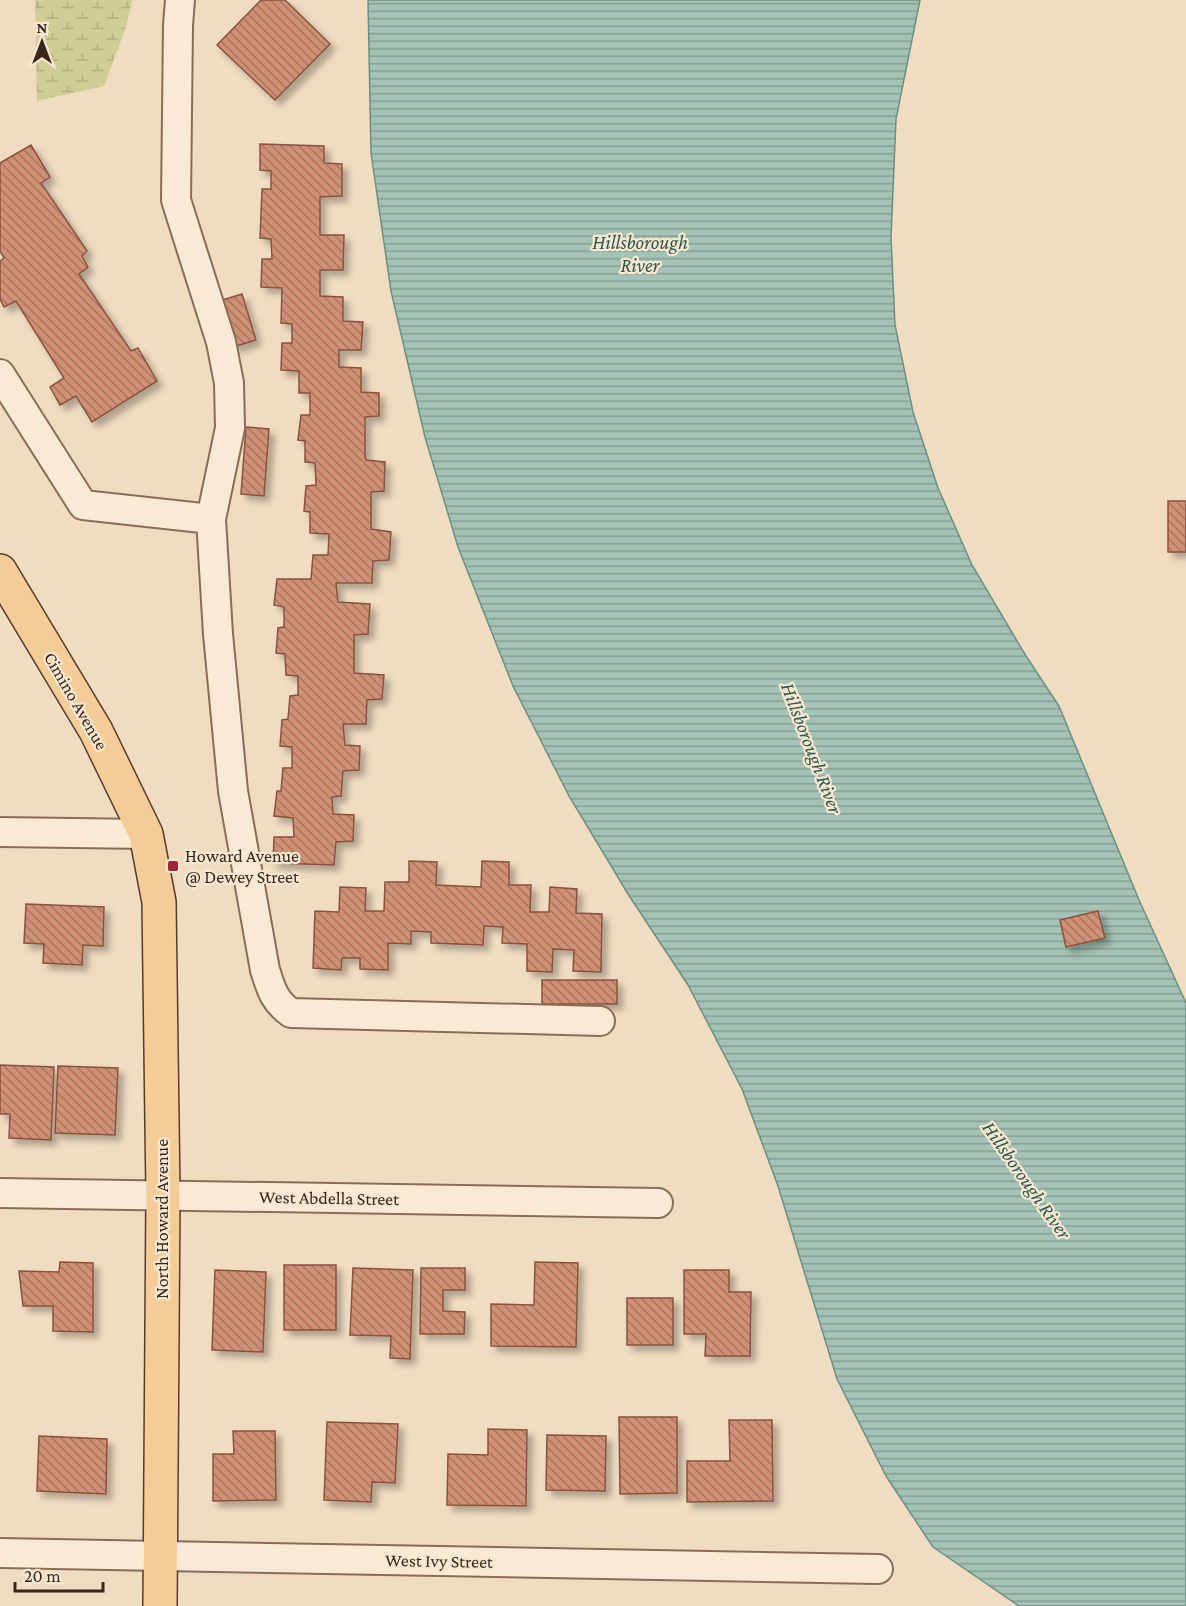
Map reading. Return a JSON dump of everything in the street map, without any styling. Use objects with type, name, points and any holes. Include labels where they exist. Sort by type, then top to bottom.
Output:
[{"type":"main road","name":"Cimino Avenue","points":[[0,572],[96,731],[146,834]]},
{"type":"main road","name":"North Howard Avenue","points":[[146,834],[159,902],[162,1195],[160,1606]]},
{"type":"street","points":[[180,0],[176,200],[221,342],[229,383],[230,428],[212,519],[218,634],[233,791],[265,970],[280,1005],[291,1013],[600,1021]]},
{"type":"street","points":[[0,374],[83,505],[212,519]]},
{"type":"street","points":[[0,832],[146,834]]},
{"type":"street","name":"West Abdella Street","points":[[0,1193],[658,1203]]},
{"type":"street","name":"West Ivy Street","points":[[0,1553],[878,1569]]},
{"type":"green space","points":[[35,0],[132,0],[126,27],[104,86],[37,101]]},
{"type":"water","name":"Hillsborough River","points":[[368,0],[920,0],[896,119],[891,237],[895,325],[913,412],[938,488],[972,565],[1026,656],[1059,706],[1139,900],[1186,1003],[1186,1606],[1019,1606],[933,1547],[886,1476],[837,1379],[778,1186],[742,1089],[688,985],[628,894],[569,796],[513,686],[458,547],[425,437],[391,291],[371,153]]},
{"type":"building","points":[[261,0],[285,0],[330,44],[275,100],[217,45]]},
{"type":"building","points":[[260,144],[324,146],[324,163],[342,164],[342,196],[320,197],[320,235],[344,235],[343,270],[320,270],[320,296],[343,297],[343,321],[363,322],[361,350],[339,350],[339,367],[361,368],[361,392],[379,393],[379,416],[365,417],[365,456],[366,460],[385,462],[384,491],[371,492],[371,529],[391,532],[389,560],[373,561],[372,583],[336,583],[338,602],[370,604],[368,634],[354,635],[354,673],[384,675],[382,699],[367,700],[366,724],[343,724],[345,745],[360,746],[359,770],[343,771],[341,796],[332,797],[333,814],[354,815],[353,841],[336,842],[334,865],[273,863],[274,837],[294,837],[293,818],[274,816],[277,791],[281,791],[283,768],[292,768],[292,747],[280,746],[282,720],[288,719],[290,696],[298,695],[298,676],[286,675],[285,654],[276,653],[278,628],[284,627],[284,607],[274,605],[277,579],[311,579],[313,555],[328,555],[329,534],[310,533],[310,512],[304,511],[306,486],[316,485],[315,463],[305,462],[305,441],[298,440],[301,415],[310,415],[310,393],[299,393],[299,371],[281,370],[282,343],[292,343],[292,324],[281,323],[282,288],[261,287],[262,259],[272,259],[271,239],[260,238],[262,189],[271,189],[271,171],[260,170]]},
{"type":"building","points":[[31,145],[50,177],[41,183],[87,251],[82,256],[88,267],[79,274],[131,351],[138,348],[157,381],[92,422],[76,396],[60,405],[50,387],[64,378],[16,301],[4,307],[0,299],[0,261],[4,258],[0,251],[0,163]]},
{"type":"building","points":[[242,294],[256,340],[233,347],[219,301]]},
{"type":"building","points":[[246,427],[269,429],[264,496],[241,494]]},
{"type":"building","points":[[1168,501],[1186,501],[1186,552],[1168,552]]},
{"type":"building","points":[[409,861],[437,862],[436,885],[481,887],[482,861],[509,862],[509,885],[531,885],[530,912],[549,912],[550,887],[577,889],[576,913],[602,914],[601,972],[573,971],[574,950],[553,949],[552,972],[527,971],[527,944],[502,943],[503,927],[484,926],[483,945],[431,943],[431,932],[411,931],[411,944],[388,943],[388,970],[360,969],[360,958],[342,958],[341,970],[313,968],[315,911],[339,912],[340,887],[366,888],[365,911],[384,911],[385,882],[409,882]]},
{"type":"building","points":[[26,904],[104,907],[103,946],[83,945],[82,965],[43,963],[44,944],[24,943]]},
{"type":"building","points":[[1098,911],[1105,938],[1066,947],[1060,920]]},
{"type":"building","points":[[542,980],[617,980],[617,1004],[542,1004]]},
{"type":"building","points":[[0,1065],[54,1067],[51,1140],[9,1138],[10,1114],[0,1114]]},
{"type":"building","points":[[58,1066],[118,1068],[115,1135],[55,1133]]},
{"type":"building","points":[[60,1262],[93,1263],[93,1332],[53,1331],[53,1306],[23,1306],[19,1271],[59,1272]]},
{"type":"building","points":[[535,1262],[578,1263],[576,1347],[491,1346],[491,1304],[534,1305]]},
{"type":"building","points":[[284,1265],[336,1265],[336,1330],[284,1330]]},
{"type":"building","points":[[353,1268],[413,1270],[410,1359],[390,1358],[391,1336],[350,1335]]},
{"type":"building","points":[[421,1268],[465,1268],[465,1290],[443,1290],[443,1311],[465,1312],[464,1334],[420,1334]]},
{"type":"building","points":[[215,1270],[266,1272],[263,1352],[212,1350]]},
{"type":"building","points":[[684,1270],[729,1270],[729,1292],[751,1292],[750,1356],[705,1356],[706,1334],[684,1334]]},
{"type":"building","points":[[627,1298],[673,1298],[673,1345],[627,1345]]},
{"type":"building","points":[[619,1417],[677,1417],[677,1493],[620,1494]]},
{"type":"building","points":[[729,1420],[772,1420],[773,1501],[687,1502],[687,1461],[730,1461]]},
{"type":"building","points":[[327,1422],[398,1424],[395,1483],[372,1482],[371,1502],[324,1500]]},
{"type":"building","points":[[488,1429],[527,1430],[526,1506],[447,1505],[448,1454],[488,1455]]},
{"type":"building","points":[[233,1431],[275,1431],[276,1500],[213,1501],[213,1454],[234,1454]]},
{"type":"building","points":[[547,1435],[606,1436],[605,1491],[546,1490]]},
{"type":"building","points":[[39,1436],[107,1439],[106,1494],[37,1491]]},
{"type":"place","name":"Howard Avenue @ Dewey Street","points":[[173,866]]}]
